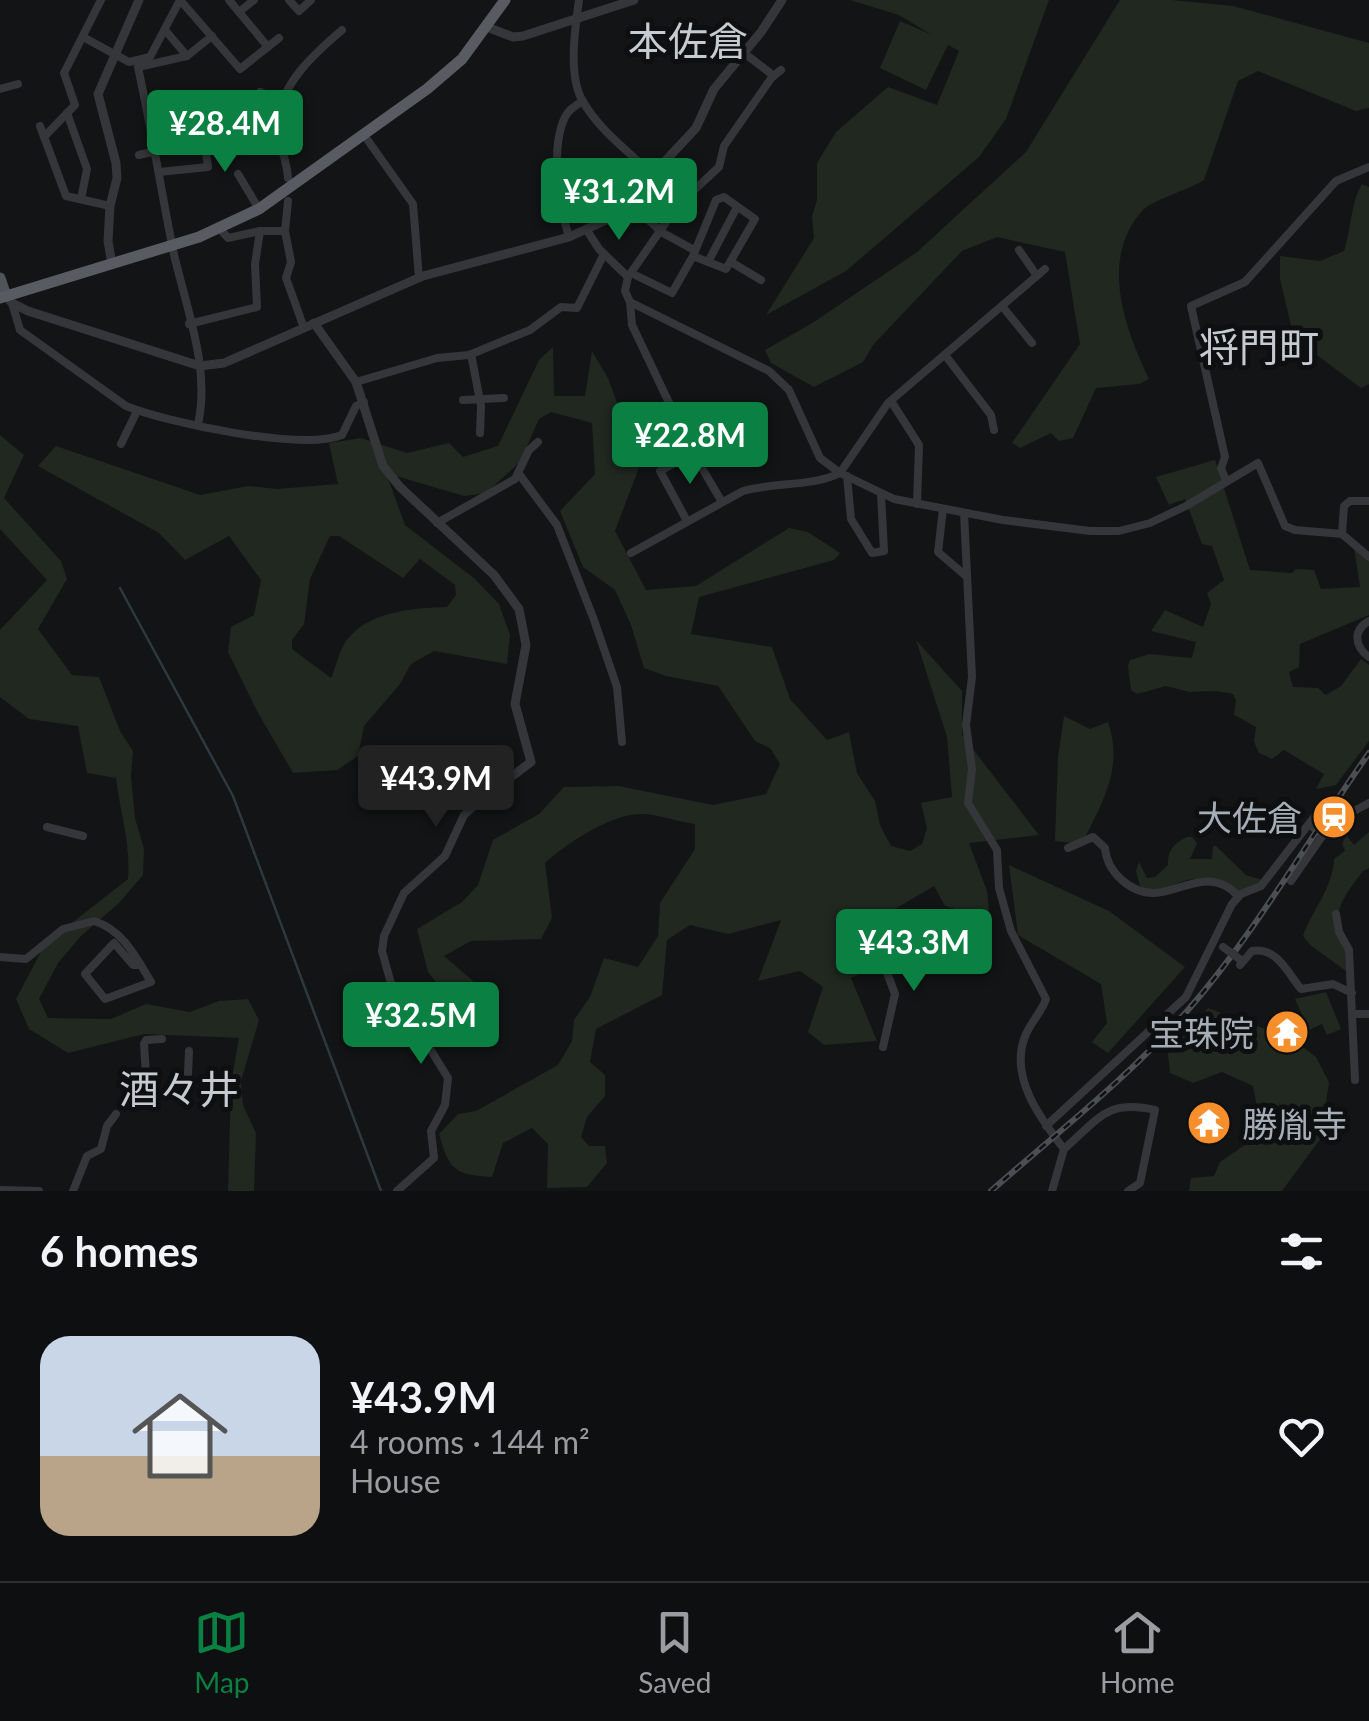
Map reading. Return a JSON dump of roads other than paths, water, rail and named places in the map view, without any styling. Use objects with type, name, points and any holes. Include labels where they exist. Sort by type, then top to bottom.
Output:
[{"type":"highway","points":[[6,299],[220,229],[259,209],[427,89],[462,59],[505,0]]},
{"type":"main road","points":[[0,278],[6,299]]},
{"type":"street","points":[[44,137],[75,105],[64,73],[101,0]]},
{"type":"street","points":[[112,264],[108,241],[116,162],[98,94],[139,0]]},
{"type":"street","points":[[84,38],[129,62],[150,57],[180,0],[240,70],[279,38]]},
{"type":"street","points":[[229,0],[268,48]]},
{"type":"street","points":[[240,12],[254,0]]},
{"type":"street","points":[[290,0],[300,12],[312,0]]},
{"type":"street","points":[[579,0],[575,72],[583,101],[652,174]]},
{"type":"street","points":[[487,27],[513,37],[634,0]]},
{"type":"street","points":[[6,299],[200,366],[224,362],[419,278],[569,237],[614,217],[629,203],[696,128],[714,88],[782,0]]},
{"type":"street","points":[[165,30],[187,56]]},
{"type":"street","points":[[288,178],[278,120],[283,102],[305,64],[342,30]]},
{"type":"street","points":[[198,424],[203,402],[200,366],[138,68],[187,56],[212,36]]},
{"type":"street","points":[[722,502],[692,453],[632,325],[625,290],[629,275],[659,229],[678,205],[719,167],[724,146],[777,73],[744,53]]},
{"type":"street","points":[[0,89],[18,84]]},
{"type":"street","points":[[260,92],[283,102]]},
{"type":"street","points":[[569,237],[557,183],[561,134],[565,115],[583,101]]},
{"type":"street","points":[[160,172],[208,167],[200,110]]},
{"type":"street","points":[[67,113],[87,169],[81,199]]},
{"type":"street","points":[[40,126],[66,196],[110,206]]},
{"type":"street","points":[[364,135],[413,204],[419,278]]},
{"type":"street","points":[[139,155],[156,151]]},
{"type":"street","points":[[1226,481],[1222,468],[1225,457],[1192,306],[1245,282],[1336,181],[1369,166]]},
{"type":"street","points":[[238,174],[259,209]]},
{"type":"street","points":[[698,189],[714,202]]},
{"type":"street","points":[[586,229],[604,254],[629,275],[672,294],[693,253],[714,202],[724,197],[755,220],[726,269],[693,253],[629,203]]},
{"type":"street","points":[[288,201],[285,231],[290,262],[286,278],[309,325],[356,382],[383,466],[400,488],[502,584],[519,610],[524,628],[526,653],[516,704],[531,762],[464,814],[445,856],[404,894],[384,936],[382,952],[392,987],[448,1078],[445,1104],[430,1132],[434,1158],[397,1191]]},
{"type":"street","points":[[708,262],[737,207]]},
{"type":"street","points":[[220,229],[228,238],[285,231]]},
{"type":"street","points":[[189,324],[257,306],[260,232]]},
{"type":"street","points":[[1019,250],[1037,276]]},
{"type":"street","points":[[356,382],[404,366],[470,354],[530,330],[561,308],[577,308],[604,254]]},
{"type":"street","points":[[731,262],[761,280]]},
{"type":"street","points":[[631,553],[722,502],[761,486],[844,474],[891,401],[1046,269]]},
{"type":"street","points":[[6,299],[20,330],[138,411],[295,440],[338,438],[356,406],[365,402]]},
{"type":"street","points":[[630,302],[769,371],[789,390],[820,458],[880,494],[943,509],[1090,532],[1119,531],[1161,518],[1258,463],[1285,526],[1342,534],[1369,557]]},
{"type":"street","points":[[1002,306],[1032,343]]},
{"type":"street","points":[[470,354],[479,399],[480,433]]},
{"type":"street","points":[[945,355],[992,415],[994,430]]},
{"type":"street","points":[[463,400],[504,398]]},
{"type":"street","points":[[891,401],[919,444],[917,504]]},
{"type":"street","points":[[121,444],[138,411]]},
{"type":"street","points":[[437,522],[519,474],[529,450],[538,442]]},
{"type":"street","points":[[687,521],[660,471],[692,453]]},
{"type":"street","points":[[519,474],[557,525],[594,620],[618,686],[622,742]]},
{"type":"street","points":[[844,474],[851,519],[872,553],[884,551],[880,494]]},
{"type":"street","points":[[1342,534],[1344,506],[1350,501],[1369,500]]},
{"type":"street","points":[[943,509],[938,552],[966,576]]},
{"type":"street","points":[[964,512],[972,677],[966,725],[972,769],[968,803],[997,850],[999,888],[1012,932],[1046,999],[1027,1030],[1019,1059],[1023,1083],[1046,1126],[1064,1149]]},
{"type":"street","points":[[1369,621],[1356,634],[1358,644],[1369,657]]},
{"type":"street","points":[[1291,881],[1322,835],[1369,803]]},
{"type":"street","points":[[1046,1126],[1186,997],[1238,896],[1260,886],[1312,821],[1322,835]]},
{"type":"street","points":[[48,827],[83,836]]},
{"type":"street","points":[[1068,848],[1093,837],[1105,848],[1116,876],[1141,891],[1160,892],[1196,881],[1232,889],[1238,896]]},
{"type":"street","points":[[1336,914],[1339,932],[1349,950],[1355,1080]]},
{"type":"street","points":[[0,957],[26,959],[62,929],[94,921],[120,935],[140,965],[151,982],[104,999],[85,974],[114,944],[133,965],[140,965]]},
{"type":"street","points":[[1213,940],[1241,962],[1255,949],[1264,950],[1282,964],[1301,989],[1333,984],[1352,993]]},
{"type":"street","points":[[877,946],[895,994],[883,1047]]},
{"type":"street","points":[[1353,1014],[1369,1014]]},
{"type":"street","points":[[146,1076],[144,1044],[146,1040],[162,1040]]},
{"type":"street","points":[[188,1074],[189,1051]]},
{"type":"street","points":[[1052,1191],[1064,1149],[1111,1108],[1127,1105],[1155,1110],[1141,1187],[1128,1191]]},
{"type":"street","points":[[73,1191],[88,1156],[101,1149],[107,1126],[116,1114]]},
{"type":"street","points":[[0,1190],[38,1191]]},
{"type":"waterway","points":[[120,588],[233,796],[381,1191]]},
{"type":"railway","points":[[991,1191],[1117,1081],[1188,1010],[1260,916],[1369,753]]},
{"type":"place","name":"大佐倉","points":[[1334,817]]},
{"type":"place","name":"宝珠院","points":[[1287,1032]]},
{"type":"place","name":"勝胤寺","points":[[1209,1123]]},
{"type":"district","name":"本佐倉","points":[[688,41]]},
{"type":"district","name":"将門町","points":[[1259,347]]},
{"type":"district","name":"酒々井","points":[[179,1089]]}]
